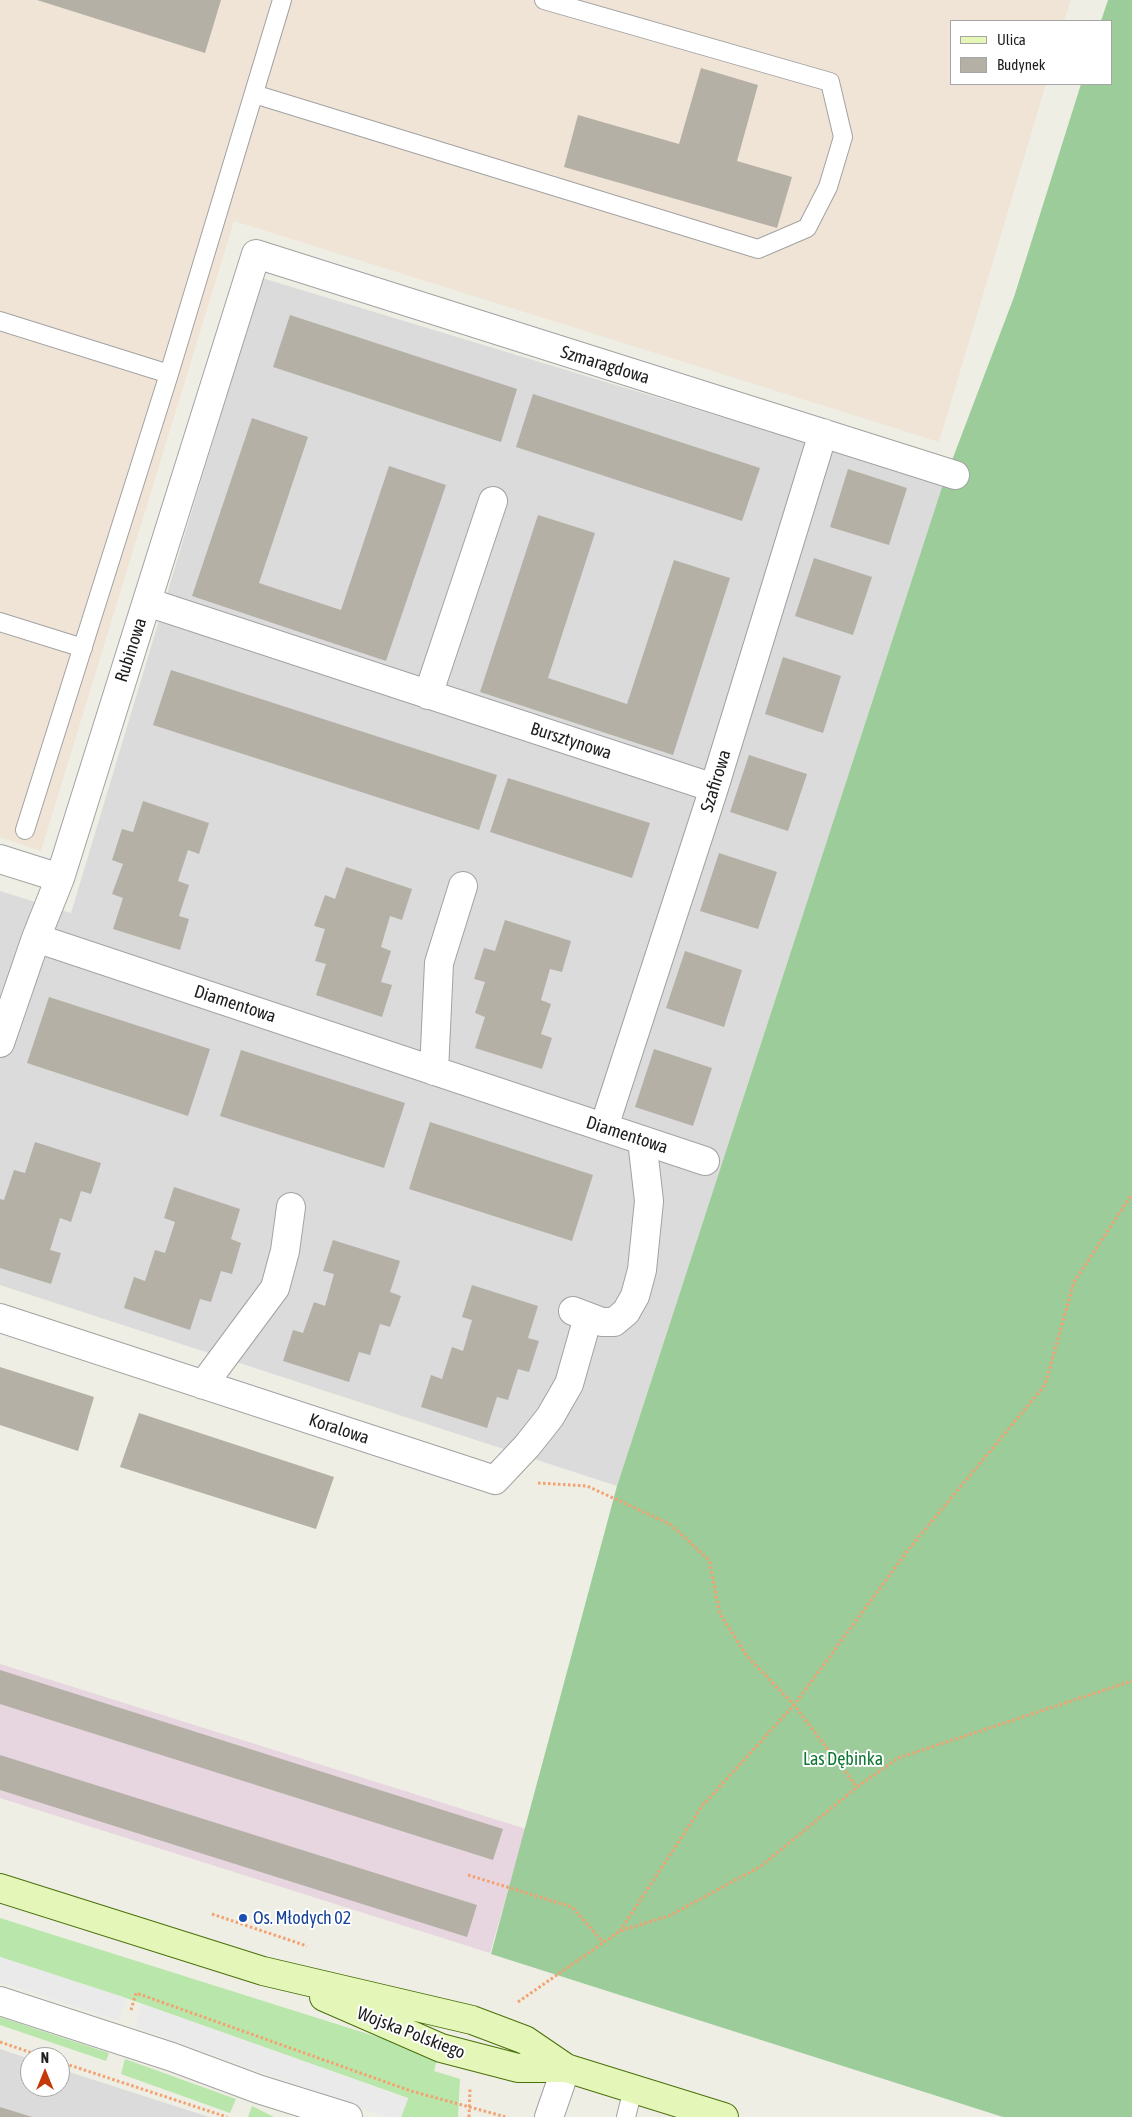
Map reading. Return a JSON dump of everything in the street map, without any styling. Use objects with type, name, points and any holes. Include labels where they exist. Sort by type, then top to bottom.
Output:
[{"type":"main road","name":"Wojska Polskiego","points":[[0,1888],[262,1971],[472,2020],[525,2040],[566,2068],[724,2117]]},
{"type":"street","name":"Szmaragdowa","points":[[256,254],[955,475]]},
{"type":"street","name":"Rubinowa","points":[[0,1043],[36,938],[60,878],[256,254]]},
{"type":"street","name":"Szafirowa","points":[[604,1128],[714,788],[822,433]]},
{"type":"street","points":[[428,695],[493,501]]},
{"type":"street","name":"Bursztynowa","points":[[146,602],[714,788]]},
{"type":"street","points":[[0,859],[60,878]]},
{"type":"street","points":[[434,1071],[439,963],[463,886]]},
{"type":"street","name":"Diamentowa","points":[[36,938],[705,1161]]},
{"type":"street","points":[[495,1480],[528,1446],[550,1417],[569,1384],[581,1314],[602,1322],[614,1322],[626,1312],[635,1296],[643,1262],[649,1201],[642,1140]]},
{"type":"street","points":[[204,1385],[275,1288],[285,1251],[291,1207]]},
{"type":"street","name":"Koralowa","points":[[0,1318],[495,1480]]},
{"type":"street","points":[[0,2001],[172,2057],[258,2089],[348,2117]]},
{"type":"street","points":[[550,2117],[566,2068]]},
{"type":"street","points":[[258,2089],[308,2117]]},
{"type":"lane","points":[[25,830],[169,374],[282,0]]},
{"type":"lane","points":[[254,94],[758,249],[807,228],[828,187],[843,137],[830,82],[544,0]]},
{"type":"lane","points":[[0,321],[169,374]]},
{"type":"lane","points":[[0,622],[83,648]]},
{"type":"lane","points":[[626,2117],[633,2089]]},
{"type":"path","points":[[620,1931],[702,1806],[794,1706],[908,1550],[1046,1385],[1074,1282],[1132,1194]]},
{"type":"path","points":[[495,1480],[587,1486],[670,1524],[709,1560],[720,1614],[747,1656],[794,1706],[857,1787]]},
{"type":"path","points":[[512,2006],[620,1931],[671,1915],[761,1866],[857,1787],[898,1758],[1132,1681]]},
{"type":"path","points":[[468,1875],[572,1907],[602,1942]]},
{"type":"path","points":[[0,2042],[20,2049]]},
{"type":"path","points":[[70,2065],[227,2117]]},
{"type":"shaded area","points":[[0,0],[1071,0],[1064,20],[950,20],[950,85],[1046,85],[939,442],[234,221],[41,851],[0,837]]},
{"type":"shaded area","points":[[262,278],[943,484],[617,1486],[0,1285],[0,891],[71,913]]},
{"type":"shaded area","points":[[0,1664],[526,1829],[490,1953],[0,1798]]},
{"type":"shaded area","points":[[0,1957],[126,1998],[119,2021],[0,1982]]},
{"type":"shaded area","points":[[142,2004],[408,2099],[401,2117],[387,2117],[135,2027]]},
{"type":"shaded area","points":[[0,2049],[20,2056],[20,2097],[70,2097],[70,2072],[209,2117],[0,2117]]},
{"type":"green space","name":"Las Dębinka","points":[[1108,0],[1132,0],[1132,2117],[1003,2117],[491,1954],[617,1486],[943,484],[1014,297],[1081,85],[1112,85],[1112,20],[1101,20]]},
{"type":"green space","points":[[0,1918],[438,2056],[434,2071],[460,2079],[458,2117],[401,2117],[408,2098],[126,1998],[0,1957]]},
{"type":"green space","points":[[0,2017],[109,2053],[106,2061],[70,2049],[70,2047],[65,2047],[0,2025]]},
{"type":"green space","points":[[125,2059],[236,2099],[230,2113],[121,2074]]},
{"type":"green space","points":[[252,2106],[274,2117],[248,2117]]},
{"type":"building","points":[[37,0],[221,0],[205,53]]},
{"type":"building","points":[[701,68],[758,85],[737,161],[792,177],[777,228],[564,167],[578,115],[679,144]]},
{"type":"building","points":[[290,315],[517,389],[501,442],[273,367]]},
{"type":"building","points":[[533,394],[760,468],[742,521],[516,447]]},
{"type":"building","points":[[252,418],[308,437],[259,583],[341,610],[389,466],[446,485],[386,661],[192,596]]},
{"type":"building","points":[[848,469],[907,488],[889,545],[830,527]]},
{"type":"building","points":[[538,515],[595,533],[548,678],[627,704],[674,560],[730,578],[673,755],[480,692]]},
{"type":"building","points":[[814,558],[872,577],[853,635],[795,616]]},
{"type":"building","points":[[783,657],[841,676],[823,733],[765,714]]},
{"type":"building","points":[[171,670],[497,775],[479,830],[153,725]]},
{"type":"building","points":[[749,755],[807,774],[788,831],[730,812]]},
{"type":"building","points":[[508,778],[650,823],[632,878],[490,832]]},
{"type":"building","points":[[143,801],[209,823],[199,854],[188,850],[178,881],[189,885],[179,916],[189,919],[180,950],[113,929],[123,898],[112,894],[123,864],[112,860],[122,829],[133,832]]},
{"type":"building","points":[[719,853],[777,872],[758,929],[700,911]]},
{"type":"building","points":[[346,867],[412,889],[402,920],[390,916],[381,947],[391,951],[381,982],[392,985],[382,1017],[316,995],[326,964],[315,961],[325,929],[314,926],[325,895],[335,899]]},
{"type":"building","points":[[505,920],[571,941],[562,972],[550,969],[541,1000],[551,1004],[541,1034],[552,1038],[542,1069],[475,1048],[485,1017],[475,1013],[485,982],[474,979],[484,948],[495,951]]},
{"type":"building","points":[[685,951],[742,970],[724,1027],[666,1008]]},
{"type":"building","points":[[49,997],[210,1049],[188,1116],[27,1063]]},
{"type":"building","points":[[654,1049],[712,1068],[693,1126],[635,1107]]},
{"type":"building","points":[[241,1050],[405,1103],[384,1168],[220,1116]]},
{"type":"building","points":[[430,1122],[593,1175],[572,1241],[409,1189]]},
{"type":"building","points":[[35,1142],[101,1163],[91,1194],[81,1191],[71,1222],[60,1218],[50,1250],[61,1253],[51,1284],[0,1268],[0,1199],[4,1200],[14,1170],[25,1173]]},
{"type":"building","points":[[174,1187],[240,1209],[231,1239],[241,1243],[232,1274],[221,1271],[211,1302],[200,1299],[190,1330],[124,1308],[134,1277],[145,1281],[155,1250],[165,1253],[175,1222],[164,1218]]},
{"type":"building","points":[[333,1240],[400,1261],[390,1292],[401,1296],[390,1327],[380,1324],[370,1355],[359,1352],[349,1382],[283,1361],[293,1330],[303,1333],[314,1302],[325,1306],[334,1274],[323,1271]]},
{"type":"building","points":[[472,1285],[538,1306],[528,1338],[539,1341],[529,1372],[518,1369],[508,1400],[497,1397],[487,1428],[421,1407],[431,1375],[442,1379],[452,1347],[463,1351],[472,1320],[462,1317]]},
{"type":"building","points":[[0,1367],[94,1397],[78,1451],[0,1425]]},
{"type":"building","points":[[139,1413],[334,1477],[316,1529],[120,1467]]},
{"type":"building","points":[[0,1670],[503,1829],[493,1860],[0,1704]]},
{"type":"building","points":[[0,1755],[477,1905],[467,1937],[0,1790]]},
{"type":"building","points":[[0,2107],[32,2117],[0,2117]]},
{"type":"place","name":"Os. Młodych 02","points":[[243,1918]]}]
